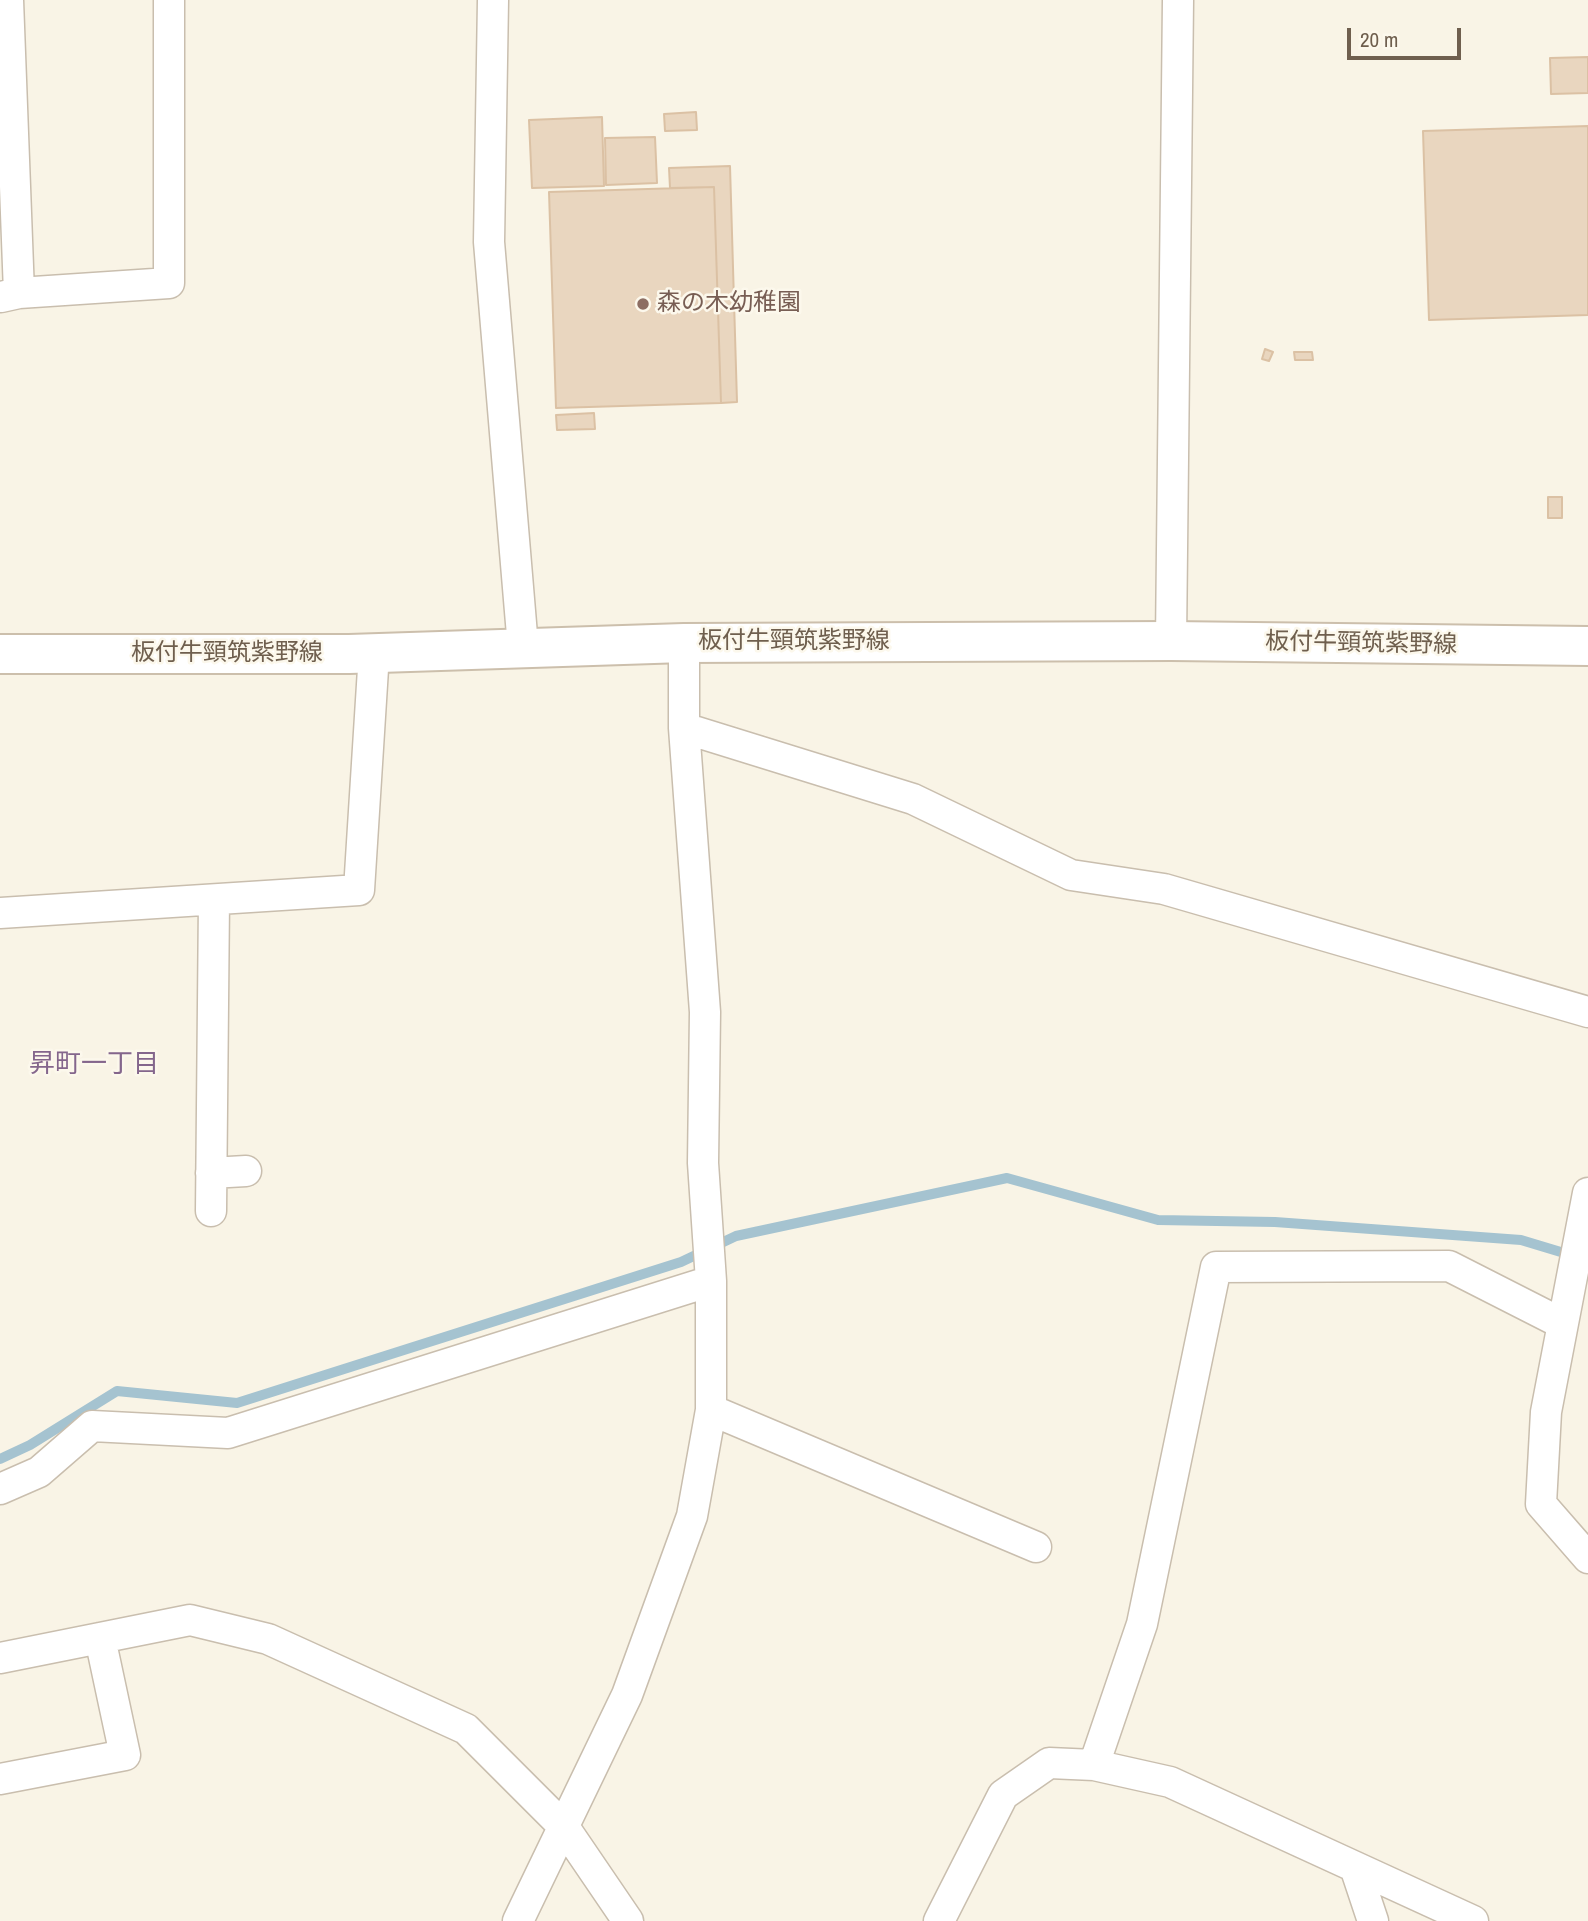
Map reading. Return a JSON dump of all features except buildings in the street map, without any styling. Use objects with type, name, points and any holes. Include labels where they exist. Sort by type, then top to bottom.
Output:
[{"type":"main road","name":"板付牛頸筑紫野線","points":[[0,654],[374,653],[684,643],[1171,641],[1588,646]]},
{"type":"street","points":[[8,0],[9,295],[169,283],[169,0]]},
{"type":"street","points":[[493,0],[489,242],[523,647]]},
{"type":"street","points":[[1171,641],[1178,0]]},
{"type":"street","points":[[518,1921],[626,1695],[692,1516],[710,1410],[711,1281],[703,1163],[705,1012],[684,729],[684,643]]},
{"type":"street","points":[[0,913],[359,890],[374,653]]},
{"type":"street","points":[[684,729],[914,799],[1071,875],[1164,889],[1588,1012]]},
{"type":"street","points":[[211,1211],[214,900]]},
{"type":"street","points":[[211,1173],[246,1171]]},
{"type":"street","points":[[1588,1194],[1546,1412],[1541,1504],[1588,1558]]},
{"type":"street","points":[[1094,1765],[1142,1624],[1216,1267],[1449,1266],[1563,1313]]},
{"type":"street","points":[[0,1489],[38,1472],[92,1426],[228,1433],[711,1281]]},
{"type":"street","points":[[710,1410],[1036,1547]]},
{"type":"street","points":[[0,1658],[190,1620],[268,1639],[466,1729],[564,1827],[628,1921]]},
{"type":"street","points":[[0,1779],[125,1755],[100,1638]]},
{"type":"street","points":[[939,1921],[1003,1794],[1049,1763],[1094,1765],[1170,1782],[1473,1921]]},
{"type":"street","points":[[1355,1867],[1373,1921]]},
{"type":"waterway","points":[[0,1459],[30,1445],[117,1391],[237,1403],[681,1262],[736,1236],[1007,1178],[1158,1220],[1275,1222],[1521,1240],[1574,1256]]},
{"type":"place","name":"森の木幼稚園","points":[[643,304]]},
{"type":"district","name":"昇町一丁目","points":[[94,1065]]}]
